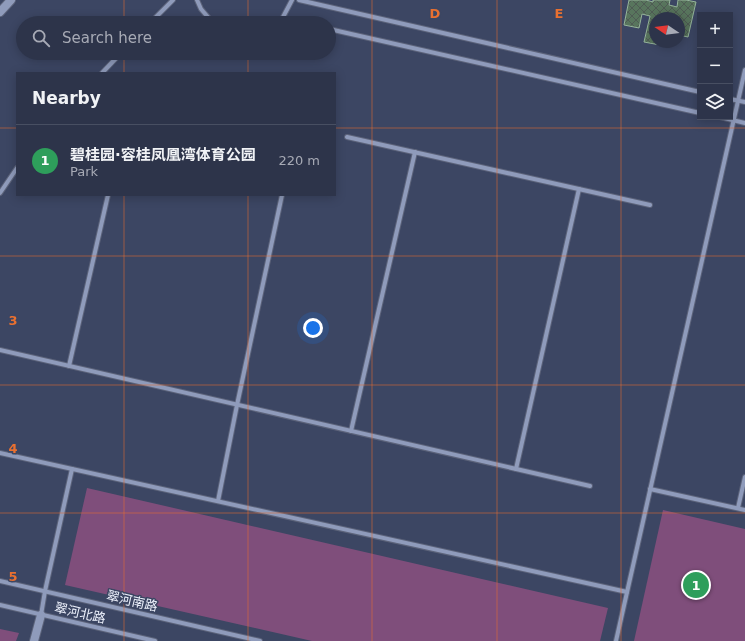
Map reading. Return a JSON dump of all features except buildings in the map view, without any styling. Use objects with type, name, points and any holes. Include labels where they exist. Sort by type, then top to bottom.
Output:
[{"type":"street","points":[[0,12],[11,0]]},
{"type":"street","points":[[157,16],[173,0]]},
{"type":"street","points":[[197,0],[200,9],[206,16]]},
{"type":"street","points":[[283,16],[292,0]]},
{"type":"street","points":[[299,0],[697,91]]},
{"type":"street","points":[[336,31],[697,112]]},
{"type":"street","points":[[103,72],[114,60]]},
{"type":"street","points":[[616,641],[745,70]]},
{"type":"street","points":[[733,99],[745,102]]},
{"type":"street","points":[[734,120],[745,123]]},
{"type":"street","points":[[346,137],[650,205]]},
{"type":"street","points":[[351,431],[415,152]]},
{"type":"street","points":[[0,193],[16,169]]},
{"type":"street","points":[[516,469],[580,189]]},
{"type":"street","points":[[69,366],[108,196]]},
{"type":"street","points":[[218,501],[237,404],[282,196]]},
{"type":"street","points":[[0,350],[590,486]]},
{"type":"street","points":[[0,453],[627,592]]},
{"type":"street","points":[[34,641],[41,615],[72,469]]},
{"type":"street","points":[[738,508],[745,477]]},
{"type":"street","points":[[650,489],[745,510]]},
{"type":"street","name":"翠河南路","points":[[0,581],[260,641]]},
{"type":"street","name":"翠河北路","points":[[0,605],[155,641]]},
{"type":"shaded area","points":[[87,488],[608,608],[600,641],[312,641],[65,585]]},
{"type":"shaded area","points":[[663,510],[745,529],[745,641],[634,641]]},
{"type":"shaded area","points":[[0,629],[19,633],[16,641],[0,641]]},
{"type":"place","name":"碧桂园·容桂凤凰湾体育公园","points":[[696,585]]}]
